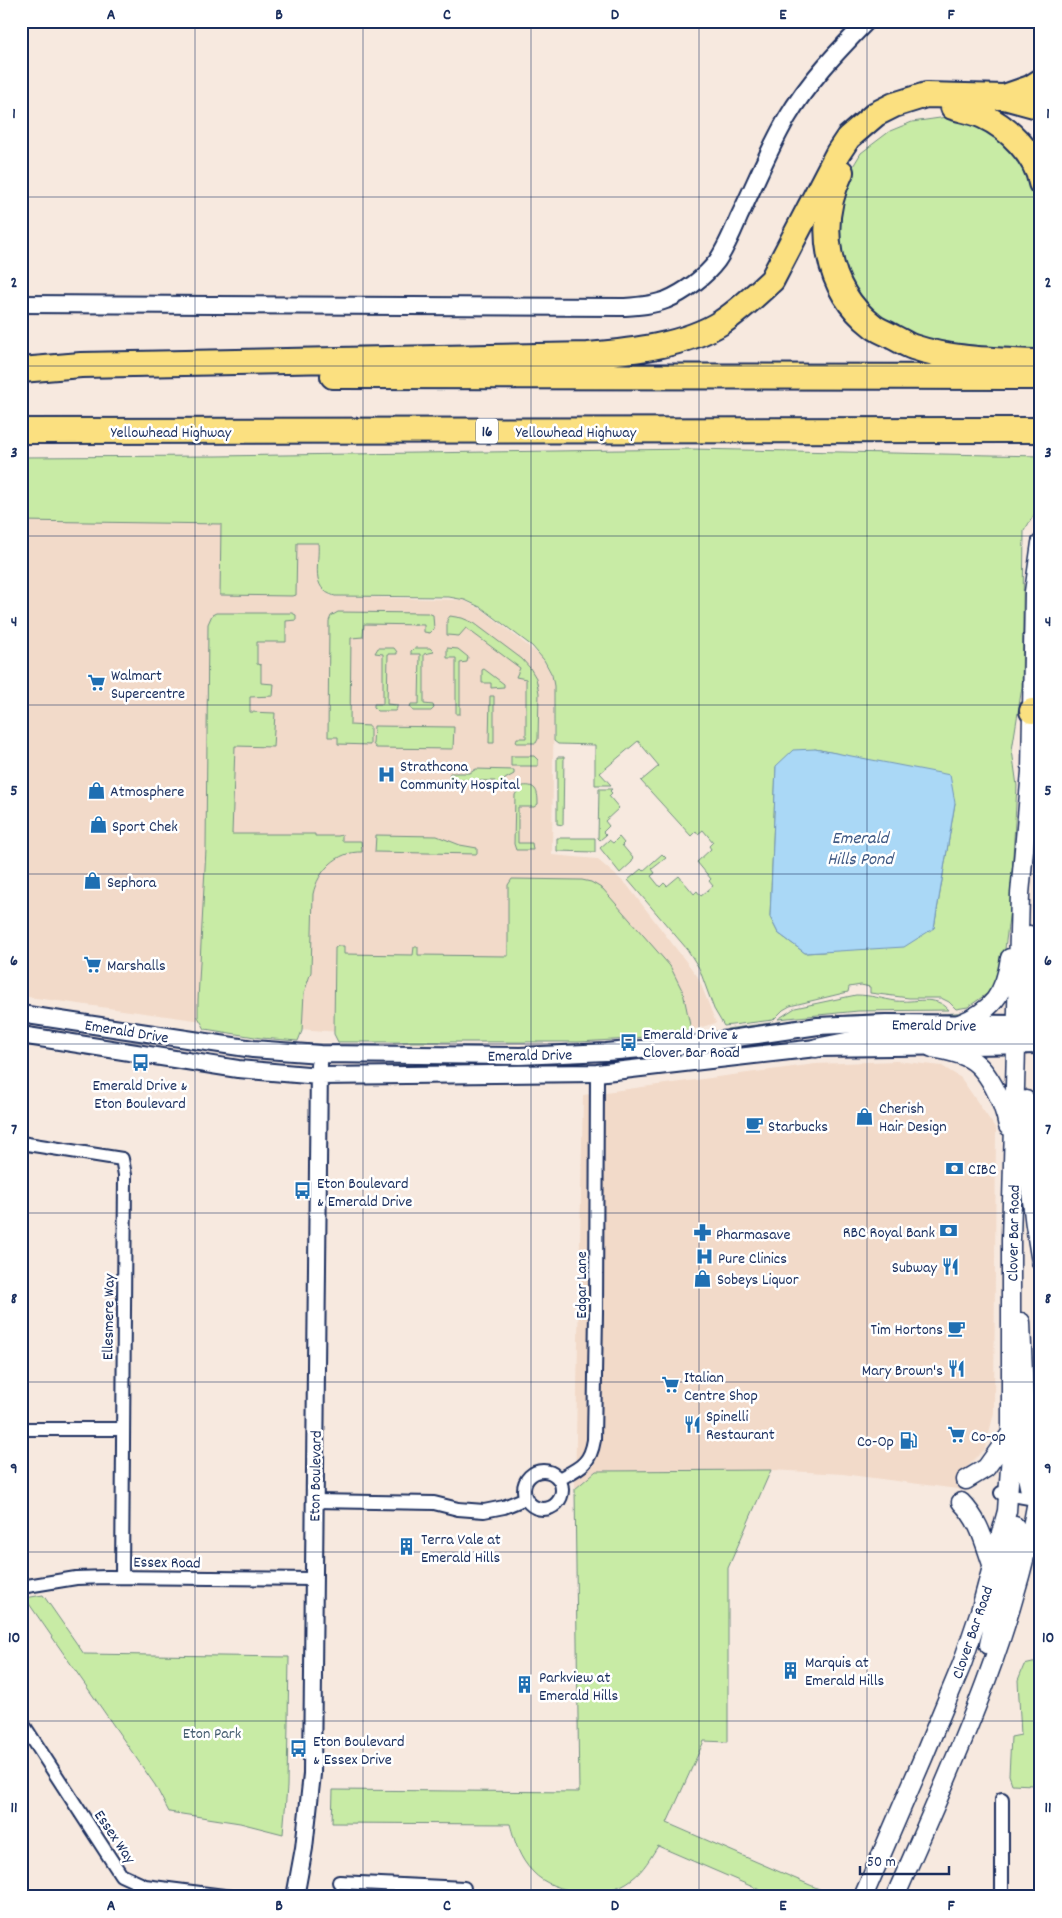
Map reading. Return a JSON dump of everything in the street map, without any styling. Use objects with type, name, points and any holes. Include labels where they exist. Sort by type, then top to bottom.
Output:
[{"type":"highway","points":[[1004,97],[1030,88],[1041,81]]},
{"type":"highway","points":[[21,370],[81,365],[588,355],[640,350],[666,344],[721,323],[772,280],[838,153],[848,138],[876,114],[894,105],[926,95],[1004,97],[1041,107]]},
{"type":"highway","points":[[1031,369],[912,347],[874,327],[844,293],[831,267],[826,231],[829,207],[846,163],[855,150],[877,130],[901,116],[938,107],[953,107],[997,112],[1041,124]]},
{"type":"highway","points":[[953,107],[983,115],[1012,135],[1033,161],[1041,183]]},
{"type":"highway","points":[[21,375],[1031,369]]},
{"type":"highway","name":"Yellowhead Highway","points":[[21,431],[953,431],[972,440],[1031,437]]},
{"type":"main road","name":"Clover Bar Road","points":[[863,1897],[962,1664],[981,1608],[1005,1524],[1005,1494],[1011,1433],[1013,1152],[1030,1034],[1020,894],[1037,703],[1034,592],[1041,543]]},
{"type":"main road","points":[[959,1024],[986,1009],[994,1002],[1004,986],[1009,968],[1020,894]]},
{"type":"main road","points":[[816,1048],[900,1035],[1030,1034],[1026,1124],[1032,1211],[1041,1262]]},
{"type":"main road","points":[[932,1048],[967,1057],[989,1078],[1006,1113],[1013,1152]]},
{"type":"main road","points":[[1012,1240],[1023,1334],[1025,1475],[1030,1491],[1039,1500]]},
{"type":"main road","points":[[966,1480],[986,1468],[1011,1433]]},
{"type":"main road","name":"Clover Bar Road","points":[[895,1897],[950,1772],[997,1653],[1013,1604],[1039,1500],[1041,1452]]},
{"type":"main road","points":[[979,1697],[1016,1525],[1015,1509],[1005,1494]]},
{"type":"main road","points":[[961,1502],[972,1513],[981,1532],[992,1567]]},
{"type":"street","points":[[21,304],[625,307],[647,305],[667,299],[692,286],[717,261],[779,132],[796,104],[866,21]]},
{"type":"street","name":"Emerald Drive","points":[[21,1014],[253,1049],[320,1054],[520,1056],[606,1052],[689,1045],[818,1026],[886,1022],[959,1024],[1030,1034]]},
{"type":"street","name":"Emerald Drive","points":[[21,1034],[238,1068],[319,1076],[597,1073],[816,1048],[932,1048],[1030,1034]]},
{"type":"street","name":"Eton Boulevard","points":[[295,1897],[304,1848],[312,1774],[320,1054]]},
{"type":"street","name":"Edgar Lane","points":[[559,1479],[586,1463],[590,1457],[594,1440],[597,1073]]},
{"type":"street","name":"Ellesmere Way","points":[[21,1143],[122,1159],[125,1175],[122,1577]]},
{"type":"street","points":[[21,1429],[123,1429]]},
{"type":"street","points":[[543,1471],[555,1475],[559,1479],[562,1491],[558,1502],[553,1506],[547,1508],[535,1507],[526,1498],[525,1486],[531,1475],[543,1471]]},
{"type":"street","points":[[1005,1494],[1039,1500]]},
{"type":"street","points":[[314,1501],[434,1503],[458,1509],[484,1511],[504,1507],[526,1498]]},
{"type":"street","name":"Essex Road","points":[[21,1587],[76,1578],[313,1579]]},
{"type":"street","name":"Essex Way","points":[[21,1721],[120,1875],[146,1886],[232,1897]]},
{"type":"street","points":[[1002,1799],[1002,1897]]},
{"type":"street","points":[[339,1882],[464,1888],[464,1897]]},
{"type":"shaded area","name":"Strathcona Community Hospital","points":[[21,508],[321,522],[320,586],[331,596],[463,600],[483,610],[542,657],[554,681],[552,855],[597,859],[627,885],[698,977],[716,1023],[691,1030],[593,1042],[340,1032],[217,1023],[21,996]]},
{"type":"shaded area","points":[[896,1061],[942,1066],[961,1078],[996,1129],[994,1413],[985,1449],[968,1466],[965,1490],[843,1474],[771,1470],[596,1471],[575,1489],[583,1095],[815,1064]]},
{"type":"green space","points":[[947,117],[977,126],[1004,142],[1024,165],[1031,179],[1037,215],[1041,353],[911,338],[875,317],[850,286],[835,240],[840,188],[861,153],[890,131],[912,122]]},
{"type":"green space","points":[[691,449],[1041,456],[1041,507],[1037,510],[1024,531],[1022,687],[1012,750],[1017,786],[1010,909],[1004,957],[991,996],[988,993],[968,1007],[956,1009],[949,1002],[941,998],[909,998],[870,993],[870,987],[861,985],[849,987],[848,992],[790,1006],[773,1020],[724,1026],[714,1009],[699,968],[687,949],[628,880],[641,869],[643,871],[662,854],[666,858],[652,869],[655,873],[651,876],[660,887],[664,883],[667,886],[679,876],[694,894],[697,891],[701,896],[713,886],[709,881],[711,879],[697,862],[711,849],[709,846],[713,842],[703,830],[698,834],[696,831],[691,836],[641,781],[659,766],[638,741],[600,773],[611,785],[595,785],[595,745],[558,744],[554,741],[554,686],[552,675],[544,660],[532,646],[482,608],[465,600],[449,597],[335,596],[327,593],[319,581],[318,543],[297,543],[296,595],[220,595],[221,524],[21,521],[21,457]],"holes":[[[815,749],[844,755],[955,803],[934,928],[823,952],[805,953],[778,933],[770,917],[776,767]]]},
{"type":"green space","points":[[338,612],[428,613],[433,615],[434,629],[430,633],[424,632],[424,625],[364,624],[363,637],[351,638],[350,725],[370,726],[370,745],[338,744],[338,737],[328,737],[329,621],[331,616]]},
{"type":"green space","points":[[216,613],[292,613],[296,615],[296,620],[286,621],[286,642],[257,642],[257,664],[261,665],[261,683],[274,684],[273,696],[250,697],[250,712],[275,713],[273,747],[235,746],[232,834],[342,835],[342,841],[361,841],[362,852],[344,855],[330,864],[319,878],[313,894],[311,972],[304,993],[302,1031],[298,1041],[261,1038],[205,1029],[198,1017],[206,849],[208,624],[212,615]]},
{"type":"green space","points":[[450,616],[474,623],[522,659],[530,668],[536,678],[539,693],[538,739],[536,743],[516,743],[517,738],[526,738],[526,679],[516,677],[520,668],[466,628],[459,636],[447,635],[447,620]]},
{"type":"green space","points":[[378,648],[394,648],[397,652],[397,654],[388,654],[387,704],[397,705],[395,711],[377,711],[374,708],[374,704],[383,704],[383,654],[375,653]]},
{"type":"green space","points":[[414,648],[430,648],[434,652],[424,654],[424,704],[433,705],[434,708],[431,711],[413,711],[410,707],[411,704],[419,704],[420,654],[411,654]]},
{"type":"green space","points":[[447,648],[458,649],[468,657],[467,662],[460,663],[460,714],[456,714],[456,658],[447,658]]},
{"type":"green space","points":[[484,669],[504,684],[504,687],[491,688],[491,683],[482,683],[482,670]]},
{"type":"green space","points":[[490,696],[494,696],[494,743],[489,743]]},
{"type":"green space","points":[[374,726],[454,727],[453,749],[376,748],[373,744]]},
{"type":"green space","points":[[511,756],[534,756],[538,760],[538,766],[511,766]]},
{"type":"green space","points":[[557,757],[564,757],[563,825],[557,824]]},
{"type":"green space","points":[[476,769],[514,770],[514,774],[505,779],[498,790],[495,790],[495,781],[449,780],[450,773],[470,773]]},
{"type":"green space","points":[[523,786],[531,786],[536,790],[538,804],[534,807],[518,807],[518,843],[532,843],[533,850],[516,850],[514,844],[515,795]]},
{"type":"green space","points":[[599,789],[612,789],[610,791],[612,793],[609,796],[619,808],[605,821],[609,826],[603,832],[606,835],[600,840],[598,838]]},
{"type":"green space","points":[[376,835],[437,836],[460,845],[477,848],[477,854],[375,852]]},
{"type":"green space","points":[[619,837],[624,843],[622,845],[633,858],[632,862],[620,873],[600,848],[609,840],[613,843]]},
{"type":"green space","points":[[557,838],[595,838],[595,852],[557,851]]},
{"type":"green space","points":[[512,879],[582,880],[591,882],[603,889],[670,966],[683,992],[691,1030],[630,1039],[579,1042],[338,1042],[334,1034],[335,948],[344,946],[344,954],[413,955],[414,947],[418,947],[418,955],[508,956],[508,885]]},
{"type":"green space","points":[[856,995],[896,1001],[924,1000],[938,1002],[949,1010],[858,1011],[778,1019],[795,1008]]},
{"type":"green space","points":[[970,1011],[963,1016],[726,1031],[727,1029],[801,1019],[887,1014],[947,1014]]},
{"type":"green space","points":[[771,1470],[728,1568],[728,1742],[704,1741],[667,1823],[833,1895],[833,1897],[776,1897],[658,1846],[640,1872],[622,1885],[596,1892],[567,1890],[542,1880],[528,1867],[518,1850],[510,1824],[332,1823],[333,1790],[579,1792],[575,1489],[596,1471]]},
{"type":"green space","name":"Eton Park","points":[[43,1595],[84,1654],[289,1657],[287,1787],[283,1834],[240,1823],[169,1812],[155,1785],[25,1598]]},
{"type":"green space","points":[[1037,1662],[1041,1664],[1041,1778],[1038,1784],[1012,1784],[1009,1775],[1011,1737],[1021,1735],[1018,1680],[1024,1665]]},
{"type":"water","name":"Emerald Hills Pond","points":[[815,749],[950,775],[955,803],[934,928],[904,947],[805,953],[778,933],[770,917],[776,766],[793,750]]},
{"type":"place","name":"Walmart Supercentre","points":[[97,683]]},
{"type":"place","name":"Strathcona Community Hospital","points":[[386,774]]},
{"type":"place","name":"Atmosphere","points":[[96,790]]},
{"type":"place","name":"Sport Chek","points":[[98,825]]},
{"type":"place","name":"Sephora","points":[[93,881]]},
{"type":"place","name":"Marshalls","points":[[93,964]]},
{"type":"place","name":"Emerald Drive & Clover Bar Road","points":[[629,1042]]},
{"type":"place","name":"Emerald Drive & Eton Boulevard","points":[[140,1063]]},
{"type":"place","name":"Cherish Hair Design","points":[[865,1116]]},
{"type":"place","name":"Starbucks","points":[[754,1125]]},
{"type":"place","name":"CIBC","points":[[954,1168]]},
{"type":"place","name":"Eton Boulevard & Emerald Drive","points":[[303,1191]]},
{"type":"place","name":"RBC Royal Bank","points":[[949,1231]]},
{"type":"place","name":"Pharmasave","points":[[702,1233]]},
{"type":"place","name":"Pure Clinics","points":[[704,1257]]},
{"type":"place","name":"Subway","points":[[951,1266]]},
{"type":"place","name":"Sobeys Liquor","points":[[703,1278]]},
{"type":"place","name":"Tim Hortons","points":[[957,1328]]},
{"type":"place","name":"Mary Brown's","points":[[957,1369]]},
{"type":"place","name":"Italian Centre Shop","points":[[670,1385]]},
{"type":"place","name":"Spinelli Restaurant","points":[[692,1424]]},
{"type":"place","name":"Co-op","points":[[957,1435]]},
{"type":"place","name":"Co-Op","points":[[908,1440]]},
{"type":"place","name":"Terra Vale at Emerald Hills","points":[[407,1547]]},
{"type":"place","name":"Marquis at Emerald Hills","points":[[791,1670]]},
{"type":"place","name":"Parkview at Emerald Hills","points":[[525,1685]]},
{"type":"place","name":"Eton Boulevard & Essex Drive","points":[[299,1749]]}]
